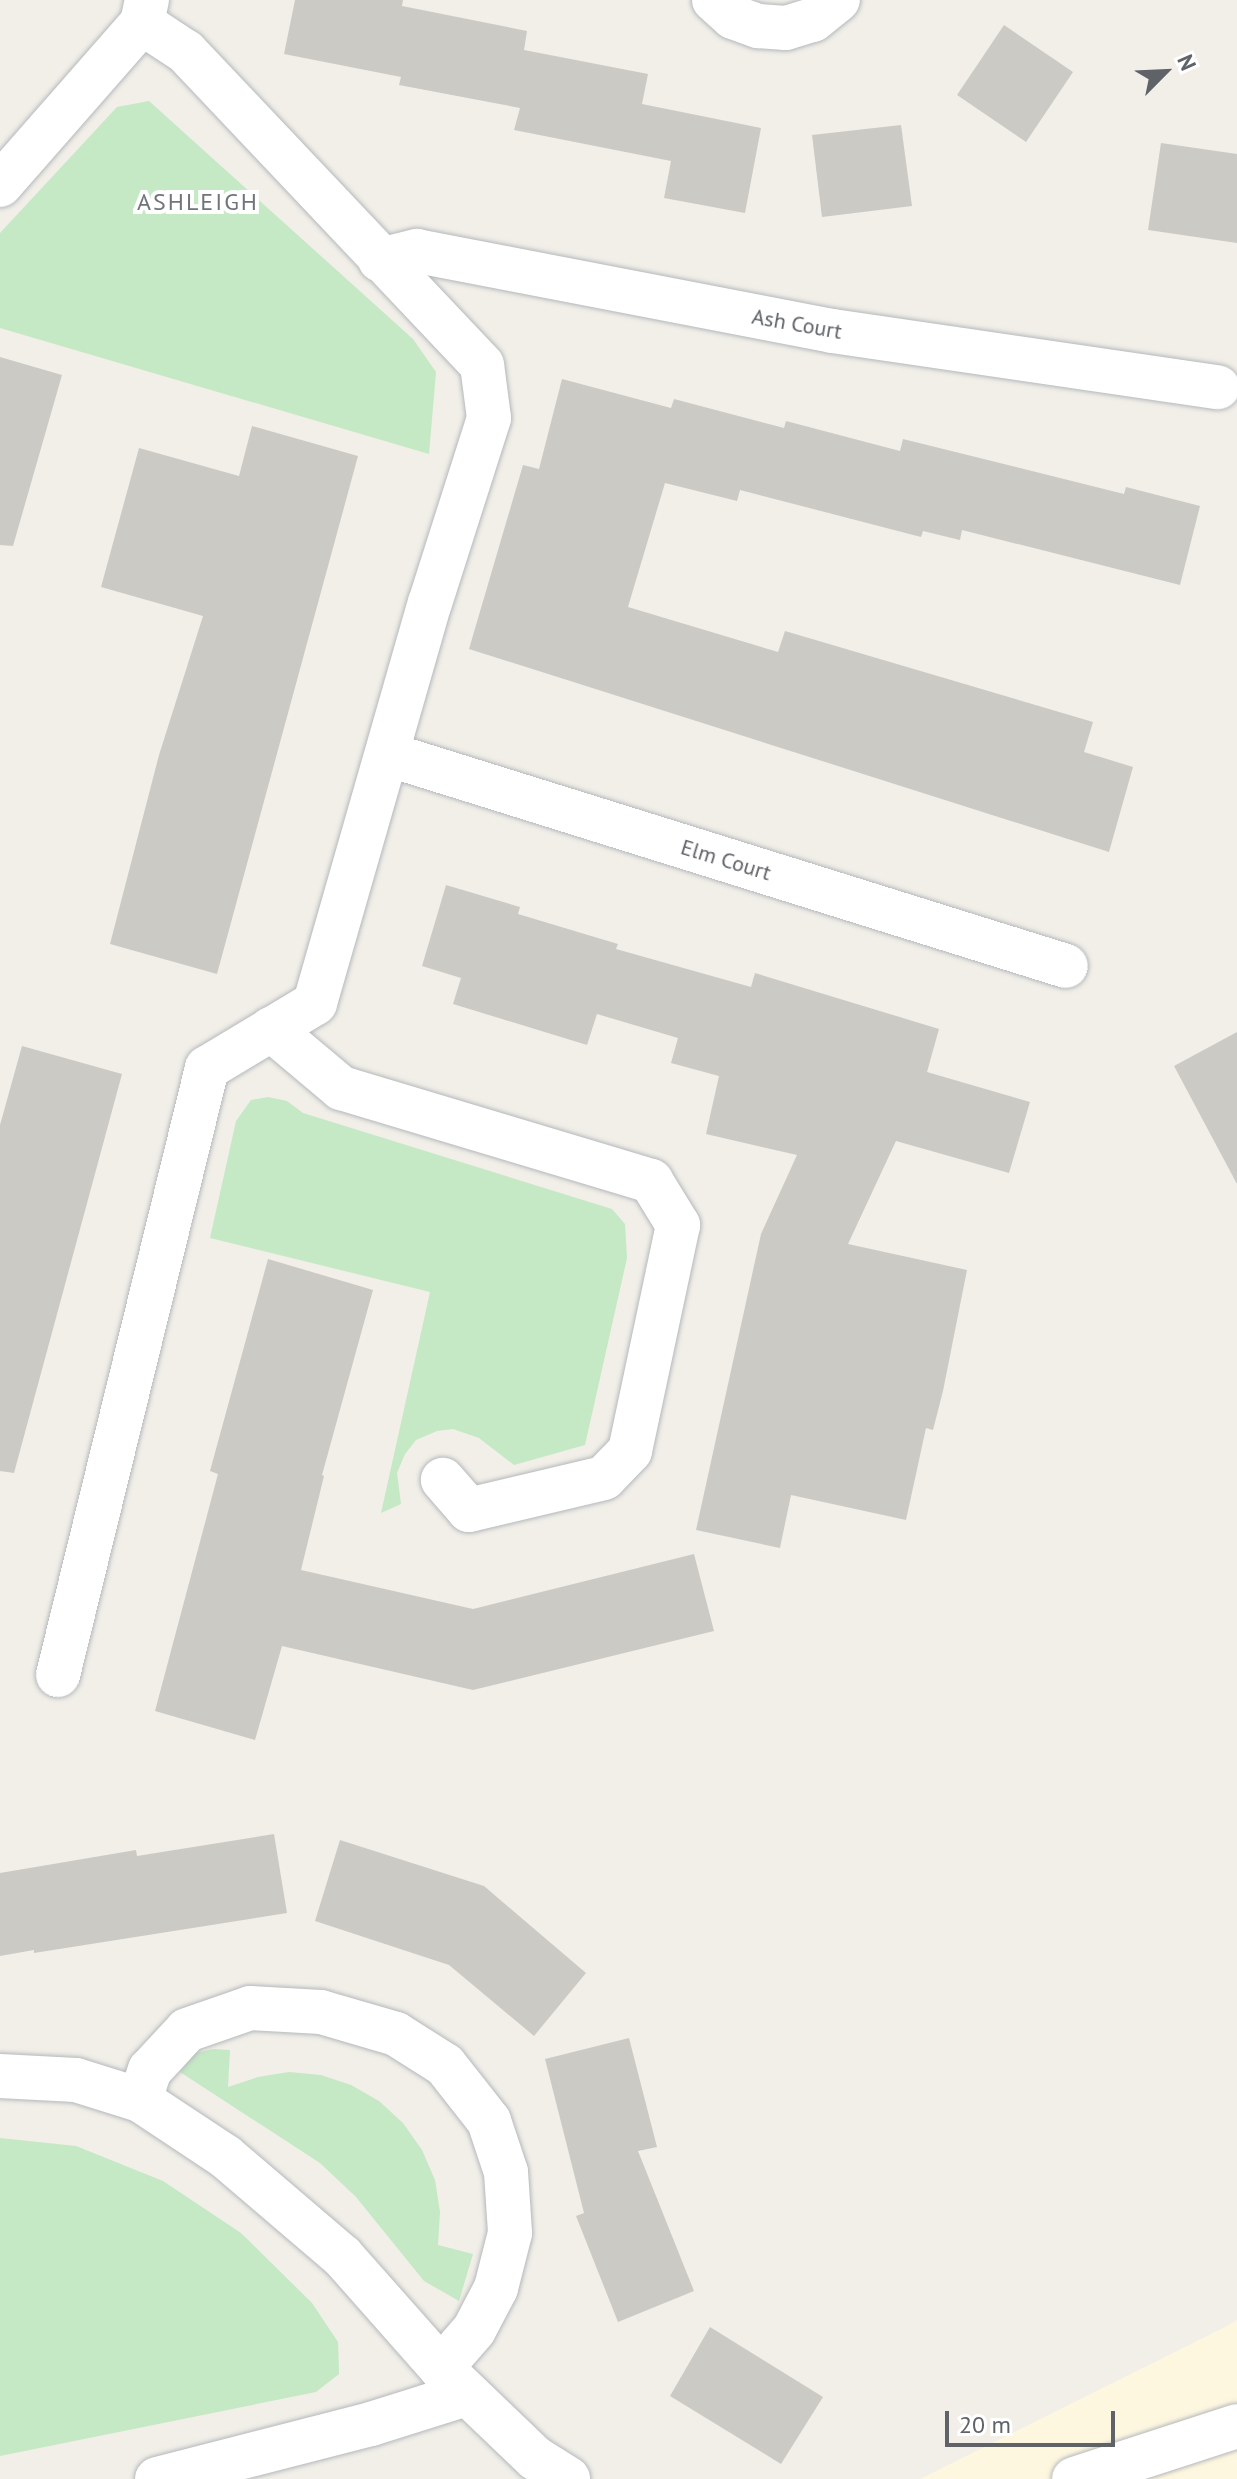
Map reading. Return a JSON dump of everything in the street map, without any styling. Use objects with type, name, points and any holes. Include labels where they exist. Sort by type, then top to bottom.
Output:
[{"type":"street","points":[[714,0],[733,17],[745,22],[786,28],[813,20],[838,0]]},
{"type":"street","points":[[0,185],[145,12],[482,365],[489,418],[430,603],[315,1003],[207,1068],[58,1675]]},
{"type":"street","name":"Ash Court","points":[[380,260],[417,251],[832,331],[1218,387]]},
{"type":"street","name":"Elm Court","points":[[387,754],[1066,966]]},
{"type":"street","points":[[271,1029],[341,1088],[651,1181],[678,1225],[630,1451],[604,1478],[469,1510],[443,1480]]},
{"type":"street","points":[[140,2100],[150,2070],[187,2030],[250,2008],[321,2012],[396,2034],[445,2065],[489,2121],[506,2172],[510,2233],[496,2288],[474,2330],[454,2381],[371,2424],[157,2479]]},
{"type":"street","points":[[0,2076],[76,2080],[140,2100],[226,2157],[342,2256],[454,2381],[535,2458],[568,2479]]},
{"type":"street","points":[[1074,2479],[1237,2426]]},
{"type":"shaded area","points":[[1237,2320],[1237,2479],[920,2479],[1225,2327]]},
{"type":"green space","points":[[149,101],[413,339],[436,372],[429,454],[0,328],[0,233],[117,107]]},
{"type":"green space","points":[[268,1097],[287,1101],[303,1113],[612,1209],[625,1224],[627,1258],[585,1445],[514,1465],[479,1438],[453,1429],[437,1431],[416,1440],[405,1454],[397,1473],[401,1504],[381,1513],[430,1292],[210,1238],[236,1121],[251,1100]]},
{"type":"green space","points":[[230,2050],[228,2087],[258,2077],[289,2072],[321,2075],[351,2085],[379,2101],[403,2123],[422,2150],[435,2180],[440,2212],[438,2245],[473,2254],[459,2301],[424,2281],[356,2197],[320,2163],[180,2072],[195,2053]]},
{"type":"green space","points":[[0,2138],[76,2146],[163,2181],[241,2233],[312,2303],[338,2342],[339,2374],[316,2392],[0,2456]]},
{"type":"building","points":[[295,0],[403,0],[402,6],[527,31],[524,50],[648,74],[642,104],[761,128],[745,213],[664,198],[671,161],[514,130],[520,108],[399,85],[401,77],[284,54]]},
{"type":"building","points":[[1004,25],[1073,72],[1026,142],[957,95]]},
{"type":"building","points":[[901,125],[912,206],[822,217],[812,135]]},
{"type":"building","points":[[1161,143],[1237,154],[1237,243],[1148,230]]},
{"type":"building","points":[[0,357],[62,375],[13,546],[0,545]]},
{"type":"building","points":[[562,379],[671,408],[674,399],[784,428],[786,421],[900,451],[903,439],[1124,494],[1126,487],[1200,506],[1180,585],[962,530],[960,540],[923,531],[921,537],[740,490],[737,501],[665,483],[628,607],[778,652],[785,631],[1093,722],[1084,752],[1133,767],[1109,852],[469,649],[523,465],[539,469]]},
{"type":"building","points":[[252,426],[358,456],[217,974],[110,944],[159,755],[203,616],[101,587],[139,448],[239,476]]},
{"type":"building","points":[[446,885],[520,907],[518,914],[618,944],[616,949],[751,987],[755,973],[939,1029],[927,1072],[1030,1102],[1009,1173],[896,1141],[848,1244],[967,1270],[943,1391],[933,1430],[926,1428],[906,1520],[791,1495],[780,1548],[696,1530],[761,1234],[797,1155],[706,1134],[719,1076],[671,1063],[678,1038],[597,1014],[587,1045],[453,1004],[461,978],[422,966]]},
{"type":"building","points":[[1237,1032],[1237,1184],[1174,1066]]},
{"type":"building","points":[[22,1046],[122,1074],[14,1473],[0,1471],[0,1125]]},
{"type":"building","points":[[268,1259],[373,1290],[322,1475],[301,1570],[473,1609],[694,1554],[714,1631],[473,1690],[282,1646],[255,1740],[155,1711],[218,1474],[210,1471]]},
{"type":"building","points":[[274,1834],[287,1913],[0,1956],[0,1873],[136,1850],[137,1856]]},
{"type":"building","points":[[340,1840],[484,1886],[586,1973],[534,2036],[449,1965],[315,1921]]},
{"type":"building","points":[[629,2038],[657,2147],[638,2151],[694,2291],[618,2322],[576,2216],[584,2213],[545,2059]]},
{"type":"building","points":[[710,2327],[823,2397],[781,2464],[670,2396]]},
{"type":"district","name":"ASHLEIGH","points":[[198,202]]}]
